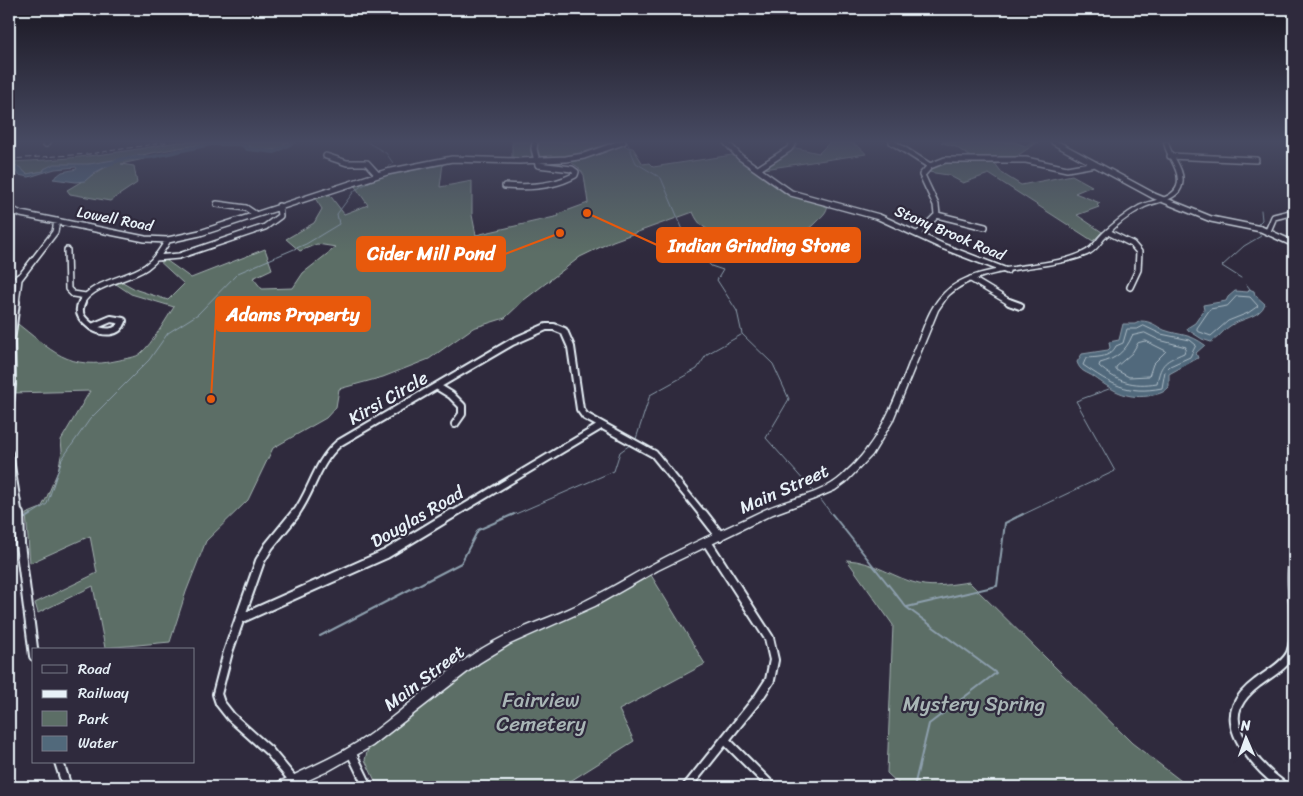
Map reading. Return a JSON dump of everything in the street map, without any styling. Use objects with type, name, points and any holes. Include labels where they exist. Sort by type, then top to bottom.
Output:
[{"type":"main road","name":"Main Street","points":[[281,787],[351,752],[485,653],[506,641],[592,603],[655,567],[770,511],[832,488],[853,472],[869,454],[889,420],[938,303],[956,286],[971,279],[1084,254],[1141,206],[1176,193],[1180,187],[1180,179]]},
{"type":"street","name":"Lowell Road","points":[[9,208],[21,214],[138,238],[168,240],[200,233],[361,179]]},
{"type":"street","points":[[505,186],[535,187],[567,179]]},
{"type":"street","name":"Stony Brook Road","points":[[772,179],[791,193],[879,217],[1007,271]]},
{"type":"street","points":[[918,234],[937,216],[937,208],[923,179]]},
{"type":"street","points":[[1124,179],[1162,199],[1211,219],[1268,231],[1294,244]]},
{"type":"street","points":[[217,204],[246,208],[255,214]]},
{"type":"street","points":[[156,258],[179,256],[265,227],[273,223],[280,216],[279,206]]},
{"type":"street","points":[[1268,231],[1274,217],[1294,212]]},
{"type":"street","points":[[937,216],[985,227]]},
{"type":"street","points":[[55,232],[56,221]]},
{"type":"street","points":[[9,285],[20,276],[55,232],[75,224]]},
{"type":"street","points":[[1108,232],[1132,244],[1139,252],[1139,266],[1134,284],[1130,287]]},
{"type":"street","points":[[92,327],[111,318],[119,318],[123,321],[120,328],[108,333],[100,333],[92,327],[81,318],[78,313],[81,303],[86,296],[101,286],[137,273],[156,258],[168,240]]},
{"type":"street","points":[[67,250],[68,289],[73,294],[86,296]]},
{"type":"street","points":[[9,411],[12,385],[11,342],[20,276]]},
{"type":"street","points":[[971,279],[1012,304],[1020,306]]},
{"type":"street","points":[[9,285],[18,287]]},
{"type":"street","name":"Kirsi Circle","points":[[294,781],[264,745],[240,727],[222,706],[217,694],[219,683],[260,561],[270,543],[295,516],[308,493],[318,468],[330,452],[367,426],[522,338],[544,328],[557,327],[564,331],[569,339],[580,409],[585,416],[654,454],[720,536]]},
{"type":"street","points":[[438,387],[452,396],[462,406],[462,414],[455,424]]},
{"type":"street","name":"Douglas Road","points":[[240,618],[386,554],[601,426]]},
{"type":"street","points":[[9,453],[18,503],[20,544],[33,648]]},
{"type":"street","points":[[687,787],[770,680],[773,654],[769,638],[708,542]]},
{"type":"street","points":[[1284,787],[1260,768],[1252,759],[1236,732],[1232,716],[1234,707],[1241,699],[1284,662],[1291,653],[1294,626],[1294,560]]},
{"type":"street","points":[[725,740],[772,787]]},
{"type":"street","points":[[351,752],[368,787]]},
{"type":"street","points":[[60,764],[67,787]]},
{"type":"green space","points":[[85,179],[136,179],[137,183],[110,201],[70,194],[67,190]]},
{"type":"green space","points":[[366,179],[441,179],[440,187],[472,181],[472,215],[476,235],[559,216],[558,214],[588,203],[585,179],[770,179],[782,190],[828,204],[820,218],[798,236],[764,248],[752,249],[727,243],[702,226],[693,212],[613,241],[580,257],[524,300],[505,318],[473,328],[429,359],[383,377],[339,389],[336,407],[326,418],[273,448],[248,500],[206,541],[186,592],[170,642],[105,648],[93,586],[38,613],[35,603],[97,573],[90,536],[30,563],[26,514],[41,508],[46,499],[58,471],[62,451],[61,440],[90,391],[11,393],[14,321],[50,349],[73,361],[102,363],[139,355],[150,344],[174,307],[131,294],[113,282],[119,280],[137,290],[168,300],[184,284],[156,258],[163,258],[191,278],[265,249],[272,269],[253,278],[262,289],[293,288],[303,273],[336,247],[317,244],[300,251],[286,239],[314,223],[322,209],[313,195],[326,190],[344,214],[368,205],[352,182]]},
{"type":"green space","points":[[956,179],[974,179],[963,183]]},
{"type":"green space","points":[[997,179],[1011,179],[1021,185],[1051,179],[1080,179],[1092,186],[1075,193],[1100,203],[1097,205],[1099,207],[1077,215],[1102,232],[1093,241]]},
{"type":"green space","name":"Mystery Spring","points":[[847,560],[866,563],[925,585],[969,582],[1132,743],[1189,787],[902,787],[887,773],[893,625]]},
{"type":"green space","name":"Fairview Cemetery","points":[[651,575],[705,664],[619,710],[634,741],[561,787],[378,787],[365,760],[368,748],[496,650],[614,595]]},
{"type":"water","points":[[54,179],[87,179],[76,182]]},
{"type":"water","points":[[1249,289],[1254,291],[1255,295],[1265,304],[1263,309],[1255,315],[1234,323],[1211,342],[1202,339],[1188,330],[1187,328],[1195,323],[1204,310],[1203,305],[1226,301],[1235,291],[1248,292]]},
{"type":"water","points":[[1141,321],[1189,337],[1205,345],[1196,353],[1198,358],[1169,374],[1169,387],[1164,391],[1140,397],[1126,395],[1113,390],[1080,368],[1077,362],[1082,354],[1108,350],[1110,348],[1109,342],[1119,340],[1123,324],[1135,324]]},
{"type":"waterway","points":[[29,516],[47,504],[62,459],[90,419],[149,360],[168,333],[198,314],[238,273],[306,244],[339,224],[337,214],[355,190],[374,179]]},
{"type":"waterway","points":[[661,179],[686,237],[711,266],[723,270],[717,280],[737,311],[742,334],[773,364],[789,399],[766,438],[813,491]]},
{"type":"waterway","points":[[1256,226],[1262,220],[1261,210]]},
{"type":"waterway","points":[[1241,278],[1222,266],[1244,246],[1261,236],[1256,229]]},
{"type":"waterway","points":[[1247,285],[1250,289]]},
{"type":"waterway","points":[[636,439],[650,395],[697,369],[707,354],[741,335]]},
{"type":"waterway","points":[[1020,516],[1115,471],[1076,401],[1109,389]]},
{"type":"waterway","points":[[511,516],[614,471],[620,452],[630,445]]},
{"type":"waterway","points":[[821,500],[833,516]]},
{"type":"waterway","points":[[24,519],[31,514]]},
{"type":"waterway","points":[[320,636],[461,563],[478,530],[514,514]]},
{"type":"waterway","points":[[832,514],[906,607],[996,673],[929,724],[914,787]]},
{"type":"waterway","points":[[907,607],[997,586],[1005,523],[1023,514]]},
{"type":"waterway","points":[[9,526],[13,523]]},
{"type":"place","name":"Indian Grinding Stone","points":[[587,213]]},
{"type":"place","name":"Cider Mill Pond","points":[[560,233]]},
{"type":"place","name":"Adams Property","points":[[211,399]]}]
